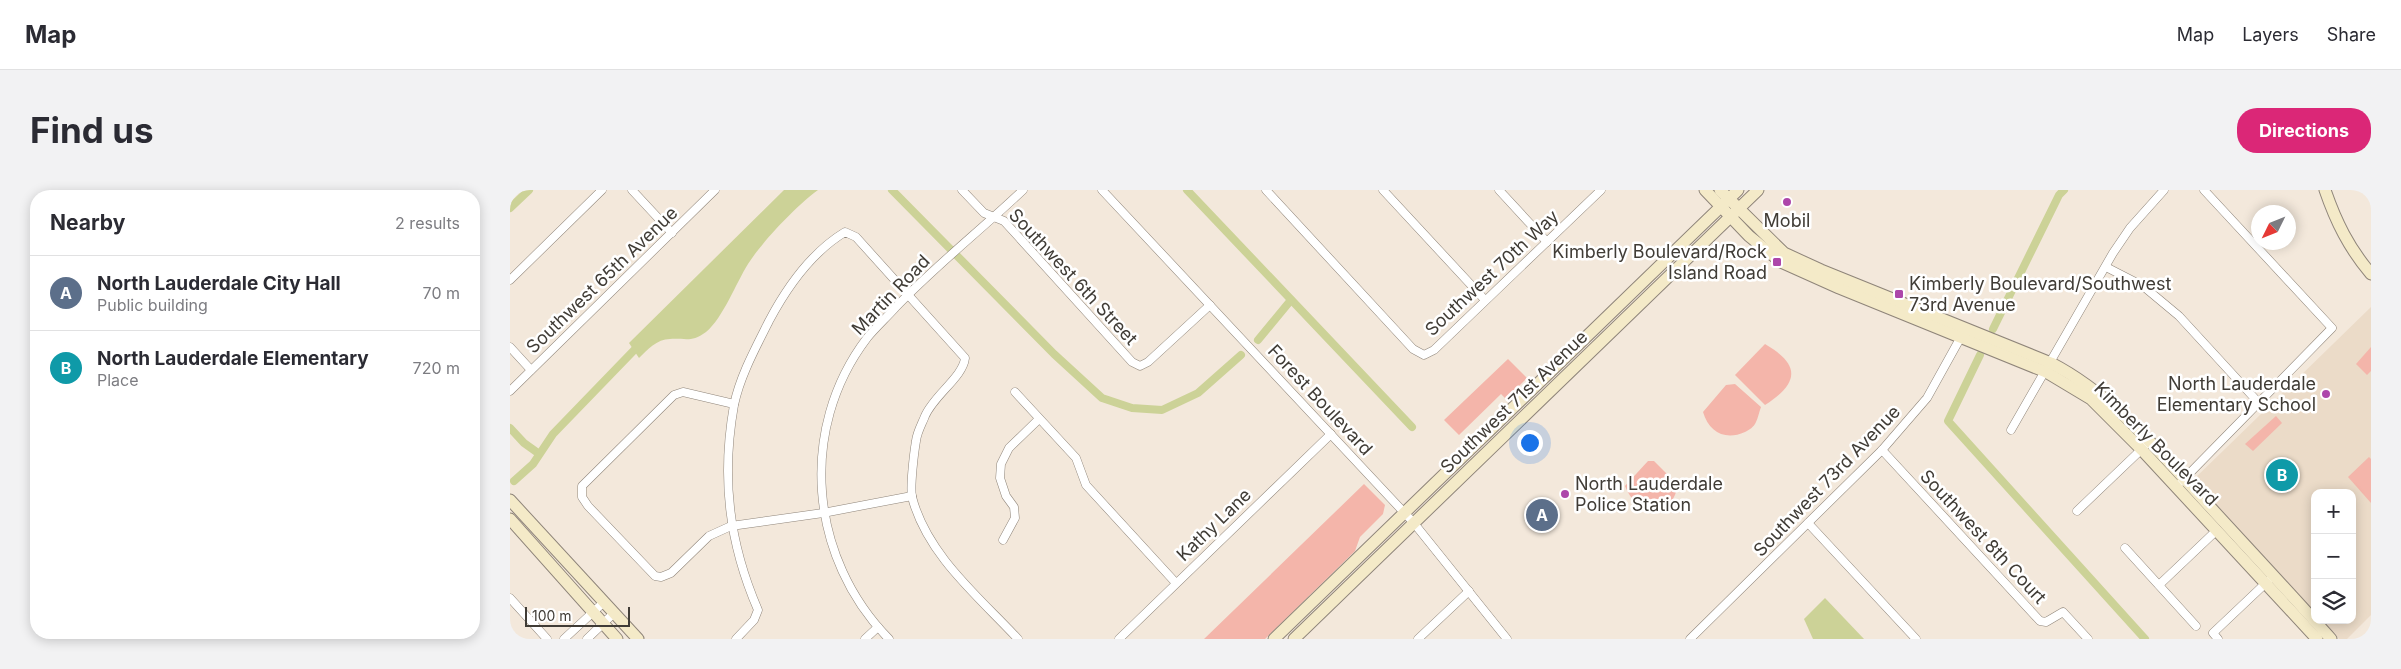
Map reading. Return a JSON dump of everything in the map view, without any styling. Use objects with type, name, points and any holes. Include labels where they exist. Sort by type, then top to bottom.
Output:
[{"type":"main road","name":"Kimberly Boulevard","points":[[1705,190],[1725,203],[1781,262],[1824,282],[1963,332],[2049,367],[2091,399],[2146,446],[2270,580],[2288,608],[2317,639]]},
{"type":"main road","name":"Kimberly Boulevard","points":[[1720,190],[1725,203]]},
{"type":"main road","name":"Southwest 71st Avenue","points":[[1274,639],[1403,512],[1512,410],[1738,190]]},
{"type":"main road","name":"Southwest 71st Avenue","points":[[1294,639],[1413,522],[1522,421],[1758,190]]},
{"type":"main road","points":[[2325,190],[2336,223],[2358,260],[2371,274]]},
{"type":"main road","name":"Kimberly Boulevard","points":[[2180,483],[2217,530],[2331,639]]},
{"type":"main road","points":[[510,500],[638,639]]},
{"type":"main road","points":[[510,519],[617,639]]},
{"type":"main road","points":[[2288,608],[2296,612],[2320,636],[2326,639]]},
{"type":"street","points":[[510,280],[602,190]]},
{"type":"street","points":[[632,190],[672,233]]},
{"type":"street","name":"Southwest 65th Avenue","points":[[510,391],[714,190]]},
{"type":"street","name":"Southwest 6th Street","points":[[962,190],[984,214],[995,216],[1004,222],[1132,362],[1140,366],[1148,362],[1210,305]]},
{"type":"street","name":"Martin Road","points":[[889,639],[864,609],[841,570],[823,513],[820,463],[829,418],[840,383],[867,338],[909,294],[1023,190]]},
{"type":"street","name":"Forest Boulevard","points":[[1102,190],[1413,522],[1507,639]]},
{"type":"street","name":"Southwest 70th Way","points":[[1266,190],[1413,349],[1424,355],[1434,350],[1600,190]]},
{"type":"street","points":[[1383,190],[1486,300]]},
{"type":"street","points":[[1499,190],[1547,242]]},
{"type":"street","points":[[2011,430],[2130,228],[2164,190]]},
{"type":"street","points":[[2180,483],[2332,328],[2204,190]]},
{"type":"street","points":[[736,639],[754,620],[758,610],[745,581],[731,526],[727,476],[734,404],[753,352],[778,303],[801,271],[834,239],[845,232],[856,237],[966,358],[964,366],[944,388],[927,412],[916,440],[912,496],[923,525],[941,556],[1018,639]]},
{"type":"street","points":[[2106,267],[2144,286],[2179,316],[2258,402]]},
{"type":"street","name":"Southwest 73rd Avenue","points":[[1690,639],[1882,450],[1927,398],[1963,332]]},
{"type":"street","points":[[510,347],[531,370]]},
{"type":"street","points":[[734,404],[684,392],[674,395],[589,478],[582,490],[582,497],[588,506],[651,573],[658,577],[671,572],[709,536],[731,526],[823,513],[912,496]]},
{"type":"street","points":[[1015,392],[1076,458],[1086,485],[1175,582]]},
{"type":"street","points":[[1003,540],[1015,518],[1014,508],[1006,496],[1000,478],[1001,464],[1009,448],[1040,419]]},
{"type":"street","name":"Kathy Lane","points":[[1119,639],[1175,582],[1331,434]]},
{"type":"street","points":[[2077,511],[2146,446]]},
{"type":"street","name":"Southwest 8th Court","points":[[1882,450],[2040,621],[2046,622],[2063,612],[2088,639]]},
{"type":"street","points":[[1808,523],[1916,639]]},
{"type":"street","points":[[2159,586],[2217,530]]},
{"type":"street","points":[[2125,548],[2196,626]]},
{"type":"street","points":[[2216,636],[2270,580]]},
{"type":"street","points":[[1418,639],[1469,590]]},
{"type":"street","points":[[510,598],[547,639]]},
{"type":"street","points":[[564,639],[604,602]]},
{"type":"street","points":[[587,639],[614,613]]},
{"type":"street","points":[[865,639],[878,627]]},
{"type":"shaded area","points":[[784,190],[818,190],[790,214],[754,255],[724,309],[712,326],[696,338],[665,339],[639,358],[629,343]]},
{"type":"shaded area","name":"North Lauderdale Elementary School","points":[[2371,307],[2371,615],[2347,639],[2339,639],[2326,624],[2356,624],[2356,489],[2311,489],[2311,609],[2192,481]]},
{"type":"shaded area","points":[[1765,344],[1785,359],[1790,367],[1791,374],[1789,382],[1784,389],[1765,405],[1735,375]]},
{"type":"shaded area","points":[[2371,347],[2371,371],[2367,375],[2356,364]]},
{"type":"shaded area","points":[[1508,359],[1527,378],[1506,399],[1501,394],[1459,435],[1444,420]]},
{"type":"shaded area","points":[[1735,384],[1761,407],[1756,422],[1751,428],[1738,435],[1725,435],[1709,425],[1703,412],[1726,385]]},
{"type":"shaded area","points":[[2276,416],[2282,423],[2253,451],[2245,444]]},
{"type":"shaded area","points":[[2369,457],[2371,459],[2371,503],[2348,477]]},
{"type":"shaded area","points":[[1648,461],[1654,461],[1678,485],[1674,497],[1668,505],[1653,511],[1637,504],[1625,486]]},
{"type":"shaded area","points":[[1364,484],[1385,505],[1383,514],[1360,537],[1355,551],[1265,639],[1204,639]]},
{"type":"shaded area","points":[[1825,598],[1864,639],[1813,639],[1804,619]]},
{"type":"waterway","points":[[510,208],[529,190]]},
{"type":"waterway","points":[[892,190],[1054,354],[1102,398],[1132,408],[1162,410],[1198,393],[1241,355]]},
{"type":"waterway","points":[[1187,190],[1412,427]]},
{"type":"waterway","points":[[1993,329],[2059,195],[2064,190]]},
{"type":"waterway","points":[[1258,340],[1291,300]]},
{"type":"waterway","points":[[514,481],[533,464],[553,434],[641,343]]},
{"type":"waterway","points":[[1980,355],[1948,421],[2145,639]]},
{"type":"waterway","points":[[510,428],[524,443],[538,453]]},
{"type":"place","name":"Mobil","points":[[1787,202]]},
{"type":"place","name":"Kimberly Boulevard/Rock Island Road","points":[[1777,262]]},
{"type":"place","name":"Kimberly Boulevard/Southwest 73rd Avenue","points":[[1899,294]]},
{"type":"place","name":"North Lauderdale Elementary School","points":[[2326,394]]},
{"type":"place","name":"North Lauderdale Elementary","points":[[2282,475]]},
{"type":"place","name":"North Lauderdale Police Station","points":[[1565,494]]},
{"type":"place","name":"North Lauderdale City Hall","points":[[1542,515]]}]
